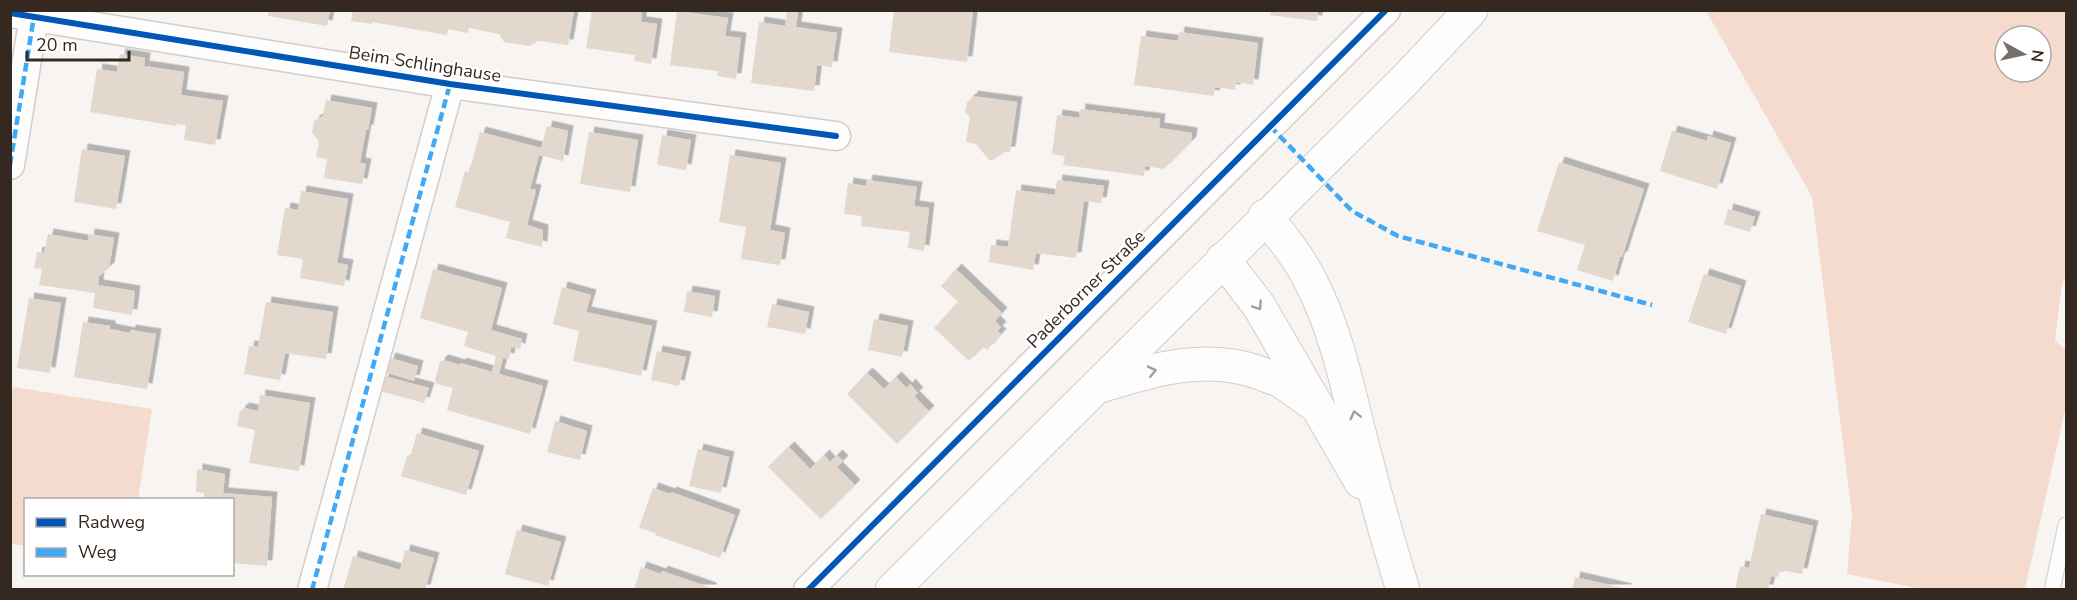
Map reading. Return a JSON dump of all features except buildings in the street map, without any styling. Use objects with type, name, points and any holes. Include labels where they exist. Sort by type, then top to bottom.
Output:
[{"type":"main road","points":[[892,590],[1419,65],[1471,10]]},
{"type":"main road","points":[[1265,216],[1292,249],[1313,284],[1334,338],[1379,512],[1403,590]]},
{"type":"main road","points":[[1223,260],[1259,306],[1379,512]]},
{"type":"main road","points":[[1096,387],[1154,370],[1200,363],[1227,364],[1280,380],[1316,405]]},
{"type":"street","name":"Paderborner Straße","points":[[808,590],[1386,10]]},
{"type":"street","name":"Beim Schlinghause","points":[[10,165],[22,15],[450,84],[836,136]]},
{"type":"street","name":"Beim Schlinghause","points":[[312,590],[450,84]]},
{"type":"lane","points":[[2052,590],[2067,525]]},
{"type":"shaded area","points":[[1706,11],[2066,11],[2066,276],[2062,284],[2055,341],[2066,350],[2066,406],[2025,589],[1921,589],[1847,574],[1852,514],[1812,197]]},
{"type":"shaded area","points":[[13,387],[152,409],[138,498],[24,498],[24,546],[11,544],[10,402]]},
{"type":"marked path","points":[[10,165],[34,16]]},
{"type":"marked path","points":[[312,590],[450,84]]},
{"type":"marked path","points":[[1270,126],[1352,211],[1398,236],[1652,305]]},
{"type":"cycle path","points":[[808,590],[1386,10]]},
{"type":"cycle path","points":[[10,13],[450,84],[836,136]]}]
